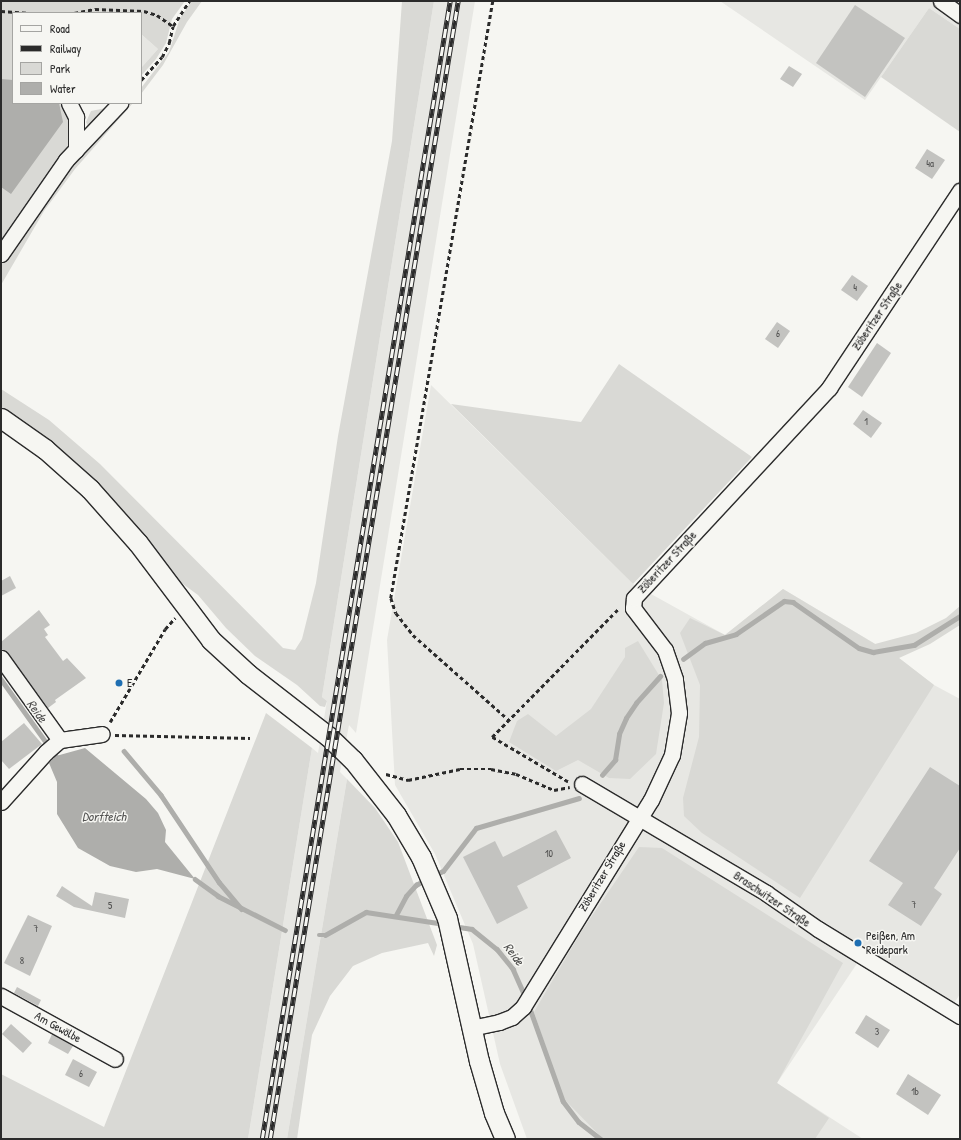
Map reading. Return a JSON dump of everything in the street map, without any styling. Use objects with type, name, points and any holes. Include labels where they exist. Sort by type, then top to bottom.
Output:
[{"type":"main road","points":[[1,418],[45,449],[104,503],[138,543],[186,609],[224,653],[314,723],[352,760],[396,815],[428,872],[453,940],[471,1028],[488,1095],[505,1139]]},
{"type":"street","points":[[941,1],[960,15]]},
{"type":"street","points":[[70,104],[76,117],[76,150]]},
{"type":"street","points":[[1,254],[21,223],[76,150],[119,104]]},
{"type":"street","name":"Zöberitzer Straße","points":[[471,1028],[512,1017],[523,1007],[660,782],[672,755],[677,728],[678,696],[676,679],[665,650],[633,608],[633,602],[638,592],[829,388],[960,192]]},
{"type":"street","points":[[1,658],[53,746]]},
{"type":"street","points":[[1,802],[53,746],[102,734]]},
{"type":"street","name":"Braschwitzer Straße","points":[[582,784],[766,893],[818,929],[960,1016]]},
{"type":"street","name":"Am Gewölbe","points":[[1,996],[115,1059]]},
{"type":"path","points":[[142,79],[162,57],[170,43],[173,26],[188,1]]},
{"type":"path","points":[[493,1],[392,598],[396,613],[413,634],[509,720]]},
{"type":"path","points":[[79,12],[95,9],[144,11],[157,15],[173,26]]},
{"type":"path","points":[[1,11],[14,12]]},
{"type":"path","points":[[582,784],[569,782],[492,737],[620,607],[633,602]]},
{"type":"path","points":[[186,609],[165,629],[102,734],[250,738]]},
{"type":"path","points":[[383,772],[393,778],[408,780],[460,769],[491,769],[516,774],[554,790],[582,784]]},
{"type":"shaded area","points":[[434,1],[475,1],[356,733],[349,725],[340,772],[347,779],[287,1139],[248,1139],[312,748],[318,753],[327,701],[322,697]]},
{"type":"shaded area","points":[[720,1],[960,1],[960,29],[929,8],[865,100]]},
{"type":"shaded area","points":[[142,35],[158,49],[142,67]]},
{"type":"shaded area","points":[[431,385],[633,584],[725,635],[783,589],[899,658],[934,685],[960,699],[960,994],[948,1013],[858,962],[777,1083],[863,1139],[527,1139],[500,1064],[473,944],[435,854],[395,785],[387,640]]},
{"type":"green space","points":[[1,1],[185,1],[172,19],[166,43],[156,59],[142,75],[142,67],[158,49],[142,35],[142,12],[12,12],[12,86],[1,86]]},
{"type":"green space","points":[[202,1],[187,22],[163,65],[142,93],[142,87],[169,52],[180,18],[191,2]]},
{"type":"green space","points":[[402,1],[434,1],[322,697],[327,701],[325,707],[320,706],[297,685],[255,656],[226,628],[198,595],[172,576],[1,409],[1,389],[49,420],[100,464],[283,648],[295,650],[302,639],[316,583],[338,436],[392,141]]},
{"type":"green space","points":[[929,8],[960,29],[960,132],[881,77]]},
{"type":"green space","points":[[52,104],[66,104],[73,121],[68,154],[1,249],[1,182]]},
{"type":"green space","points":[[126,104],[132,104],[75,169],[44,211],[1,285],[1,265],[11,248],[60,178]]},
{"type":"green space","points":[[106,108],[89,128],[86,122],[91,111]]},
{"type":"green space","points":[[619,364],[752,457],[633,584],[451,404],[581,422]]},
{"type":"green space","points":[[783,589],[875,644],[916,633],[946,618],[960,606],[960,625],[930,644],[899,658],[934,685],[800,898],[702,833],[684,816],[683,798],[699,737],[700,685],[680,633],[690,618],[725,635]]},
{"type":"green space","points":[[638,641],[662,680],[664,703],[656,754],[630,779],[609,778],[578,760],[556,771],[509,742],[517,721],[528,714],[556,736],[591,709],[625,657],[625,648]]},
{"type":"green space","points":[[266,713],[312,748],[248,1139],[1,1139],[1,1074],[104,1127]]},
{"type":"green space","points":[[347,779],[375,808],[398,842],[437,945],[434,956],[428,943],[382,953],[353,966],[330,996],[312,1035],[297,1139],[287,1139]]},
{"type":"green space","points":[[639,847],[662,848],[843,963],[777,1083],[829,1118],[815,1139],[603,1139],[563,1098],[534,1012],[581,932]]},
{"type":"water","points":[[1,79],[12,80],[12,104],[59,104],[63,122],[11,194],[1,187]]},
{"type":"water","name":"Dorfteich","points":[[85,748],[146,799],[158,813],[166,830],[165,842],[195,879],[157,869],[136,872],[110,866],[78,848],[57,814],[57,782],[49,763],[56,756]]},
{"type":"building","points":[[855,5],[905,38],[865,97],[816,63]]},
{"type":"building","points":[[789,66],[802,74],[793,87],[780,79]]},
{"type":"building","points":[[927,149],[945,160],[932,179],[915,168]]},
{"type":"building","points":[[852,275],[868,286],[857,301],[841,290]]},
{"type":"building","points":[[777,322],[790,331],[778,348],[765,339]]},
{"type":"building","points":[[877,343],[891,353],[862,397],[848,387]]},
{"type":"building","points":[[863,410],[882,423],[871,438],[853,424]]},
{"type":"building","points":[[10,576],[16,588],[1,596],[1,581]]},
{"type":"building","points":[[39,610],[50,625],[44,629],[48,635],[45,637],[63,661],[67,658],[86,678],[55,700],[56,702],[48,708],[8,653],[1,649],[1,642]]},
{"type":"building","points":[[24,723],[42,744],[9,769],[1,760],[1,742]]},
{"type":"building","points":[[930,767],[960,786],[960,848],[934,888],[942,894],[921,926],[888,905],[903,883],[869,861]]},
{"type":"building","points":[[556,830],[571,858],[517,886],[528,908],[497,924],[463,857],[495,841],[503,857]]},
{"type":"building","points":[[62,886],[92,906],[95,892],[129,899],[125,918],[74,907],[56,896]]},
{"type":"building","points":[[28,915],[52,926],[30,976],[4,963]]},
{"type":"building","points":[[17,987],[41,1000],[38,1006],[14,993]]},
{"type":"building","points":[[866,1015],[890,1030],[878,1048],[855,1033]]},
{"type":"building","points":[[11,1024],[32,1043],[23,1053],[2,1034]]},
{"type":"building","points":[[52,1034],[73,1046],[68,1054],[48,1043]]},
{"type":"building","points":[[73,1059],[97,1072],[89,1087],[65,1075]]},
{"type":"building","points":[[908,1074],[941,1095],[928,1115],[896,1094]]},
{"type":"waterway","points":[[683,659],[705,643],[736,634],[784,601],[793,602],[859,648],[873,652],[914,645],[960,616]]},
{"type":"waterway","points":[[602,775],[615,760],[619,734],[626,718],[636,703],[660,676]]},
{"type":"waterway","name":"Reide","points":[[1,679],[56,756]]},
{"type":"waterway","points":[[124,751],[161,795],[219,882],[242,909]]},
{"type":"waterway","points":[[433,876],[443,871],[476,828],[579,798]]},
{"type":"waterway","name":"Reide","points":[[195,879],[218,896],[285,930]]},
{"type":"waterway","points":[[396,915],[406,896],[416,885],[427,879]]},
{"type":"waterway","name":"Reide","points":[[319,935],[325,935],[366,912],[444,924]]},
{"type":"waterway","name":"Reide","points":[[453,926],[472,929],[497,949],[513,969],[525,996]]},
{"type":"waterway","name":"Reide","points":[[528,1003],[563,1101],[579,1122],[601,1139]]},
{"type":"railway","points":[[262,1139],[450,1]]},
{"type":"railway","points":[[270,1139],[458,1]]},
{"type":"place","name":"E","points":[[119,683]]},
{"type":"place","name":"Peißen, Am Reidepark","points":[[858,943]]}]
